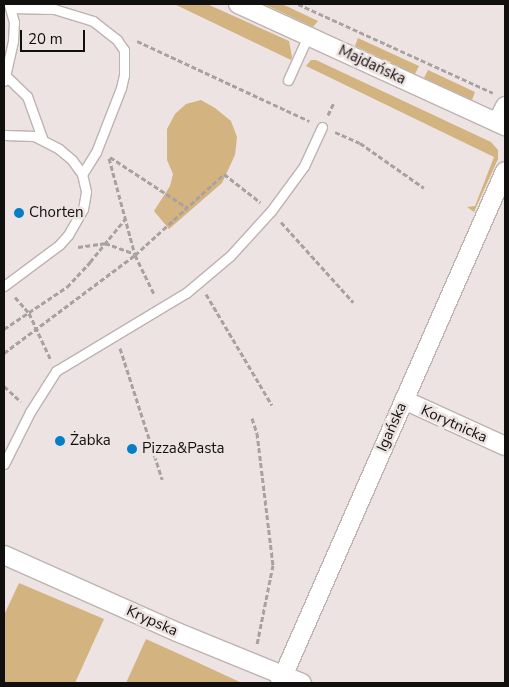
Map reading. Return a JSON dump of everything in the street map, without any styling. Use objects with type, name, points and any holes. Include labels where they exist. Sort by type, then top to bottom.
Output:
[{"type":"street","name":"Majdańska","points":[[238,4],[501,124]]},
{"type":"street","points":[[501,99],[501,124]]},
{"type":"street","name":"Igańska","points":[[281,679],[505,171]]},
{"type":"street","name":"Korytnicka","points":[[404,400],[505,446]]},
{"type":"street","name":"Krypska","points":[[4,556],[281,679],[302,683]]},
{"type":"lane","points":[[42,138],[27,96],[5,79],[13,41],[10,6],[54,9],[93,21],[117,40],[125,56],[124,75],[96,152],[82,174]]},
{"type":"lane","points":[[288,80],[308,36]]},
{"type":"lane","points":[[4,464],[30,412],[56,371],[161,309],[199,283],[230,256],[271,211],[304,166],[322,127]]},
{"type":"lane","points":[[4,135],[42,138],[72,160],[82,174],[86,192],[84,208],[68,235],[59,245],[4,286]]},
{"type":"path","points":[[298,4],[501,99]]},
{"type":"path","points":[[117,40],[134,40],[360,144],[424,188]]},
{"type":"path","points":[[96,152],[109,157],[188,208]]},
{"type":"path","points":[[109,157],[136,255],[161,309]]},
{"type":"path","points":[[4,353],[136,255],[224,174],[271,211],[353,302]]},
{"type":"path","points":[[4,329],[66,286],[90,262],[126,218]]},
{"type":"path","points":[[59,245],[70,248],[105,243],[136,255]]},
{"type":"path","points":[[199,283],[272,405]]},
{"type":"path","points":[[4,286],[29,313],[56,371]]},
{"type":"path","points":[[116,336],[162,479]]},
{"type":"path","points":[[4,386],[30,412]]},
{"type":"path","points":[[252,418],[257,433],[273,565],[257,645]]},
{"type":"shaded area","points":[[174,4],[207,4],[289,41],[291,60]]},
{"type":"shaded area","points":[[264,4],[282,4],[318,21],[313,27]]},
{"type":"shaded area","points":[[358,38],[419,66],[415,74],[355,46]]},
{"type":"shaded area","points":[[311,60],[316,60],[491,142],[498,150],[498,159],[474,212],[467,207],[475,206],[494,157],[306,66]]},
{"type":"shaded area","points":[[428,70],[475,92],[472,100],[424,78]]},
{"type":"shaded area","points":[[201,100],[231,121],[237,137],[235,155],[222,183],[169,229],[154,211],[170,186],[173,174],[167,160],[167,129],[175,114],[186,104]]},
{"type":"shaded area","points":[[19,583],[104,619],[75,683],[4,683],[4,615]]},
{"type":"shaded area","points":[[146,639],[188,658],[242,683],[126,683]]},
{"type":"place","name":"Chorten","points":[[19,213]]},
{"type":"place","name":"Żabka","points":[[60,441]]},
{"type":"place","name":"Pizza&Pasta","points":[[132,449]]}]
